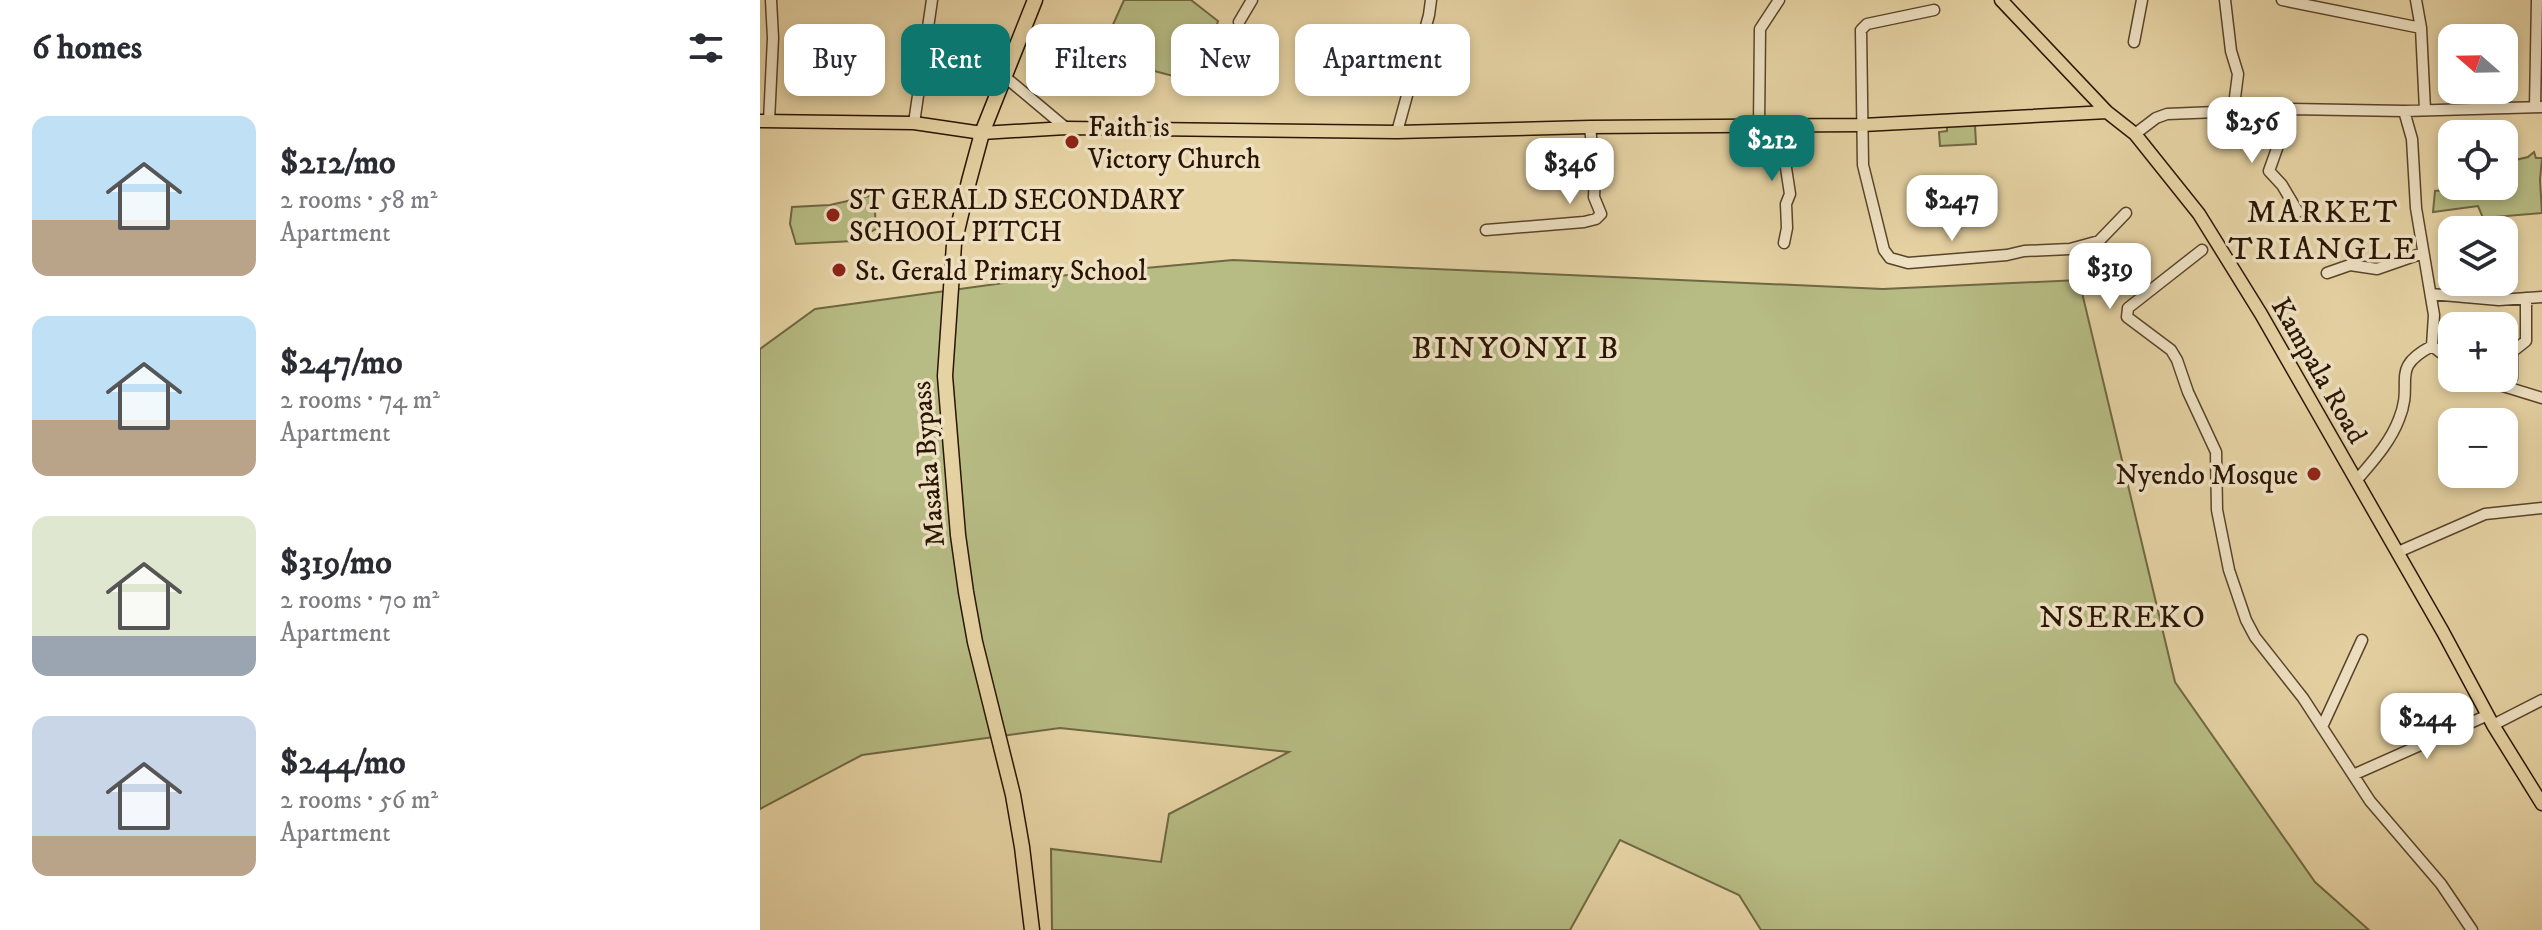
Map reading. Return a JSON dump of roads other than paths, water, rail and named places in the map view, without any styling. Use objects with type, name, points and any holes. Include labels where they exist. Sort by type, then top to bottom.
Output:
[{"type":"highway","name":"Masaka Bypass","points":[[1010,61],[1035,0]]},
{"type":"highway","name":"Masaka Bypass","points":[[996,96],[982,133],[954,244],[945,376],[958,535],[966,592],[975,642],[1013,795],[1032,930]]},
{"type":"main road","name":"Kampala Road","points":[[2001,0],[2107,112],[2135,134],[2199,214],[2398,552],[2490,720],[2542,804]]},
{"type":"main road","points":[[765,121],[914,123],[982,133],[1066,128],[1397,132],[1863,125],[2107,112]]},
{"type":"street","points":[[765,121],[773,38],[771,0]]},
{"type":"street","points":[[914,123],[932,0]]},
{"type":"street","points":[[1239,22],[1252,0]]},
{"type":"street","points":[[1397,132],[1431,0]]},
{"type":"street","points":[[1759,126],[1760,29],[1779,0]]},
{"type":"street","points":[[2134,42],[2142,0]]},
{"type":"street","points":[[2225,0],[2231,51],[2238,74],[2233,113]]},
{"type":"street","points":[[2282,0],[2421,28]]},
{"type":"street","points":[[2416,0],[2421,28],[2425,110]]},
{"type":"street","points":[[2135,134],[2156,118],[2167,114],[2291,109],[2404,111],[2538,107],[2537,0]]},
{"type":"street","points":[[1934,10],[1867,24],[1861,30],[1864,175],[1884,250],[1890,258],[1908,263],[2070,249],[2099,241],[2126,213]]},
{"type":"street","points":[[1010,81],[1066,128]]},
{"type":"street","points":[[2291,109],[2269,171],[2282,185],[2298,212]]},
{"type":"street","points":[[2404,111],[2412,139],[2416,208],[2434,315],[2432,346]]},
{"type":"street","points":[[1486,230],[1596,219],[1601,214],[1594,197],[1590,127]]},
{"type":"street","points":[[1784,243],[1786,204],[1790,194],[1786,168],[1789,127]]},
{"type":"street","points":[[2202,250],[2128,308],[2127,317],[2171,350],[2216,452],[2217,510],[2232,581],[2246,620],[2389,825],[2441,884],[2472,930]]},
{"type":"street","points":[[2327,273],[2350,265],[2377,269],[2423,253]]},
{"type":"street","points":[[2431,294],[2499,300],[2542,297]]},
{"type":"street","points":[[2518,347],[2526,341],[2526,298]]},
{"type":"street","points":[[2356,481],[2378,454],[2399,419],[2405,398],[2408,363],[2413,356],[2432,346]]},
{"type":"street","points":[[2432,346],[2438,350]]},
{"type":"street","points":[[2517,392],[2542,398]]},
{"type":"street","points":[[2398,552],[2485,514],[2542,508]]},
{"type":"street","points":[[2322,727],[2362,640]]},
{"type":"street","points":[[2353,775],[2542,700]]},
{"type":"place","name":"Faith is Victory Church","points":[[1072,142]]},
{"type":"place","name":"ST GERALD SECONDARY SCHOOL PITCH","points":[[833,215]]},
{"type":"place","name":"St. Gerald Primary School","points":[[839,270]]},
{"type":"place","name":"Nyendo Mosque","points":[[2314,474]]},
{"type":"district","name":"MARKET TRIANGLE","points":[[2323,230]]},
{"type":"district","name":"BINYONYI B","points":[[1516,347]]},
{"type":"district","name":"NSEREKO","points":[[2123,616]]}]
